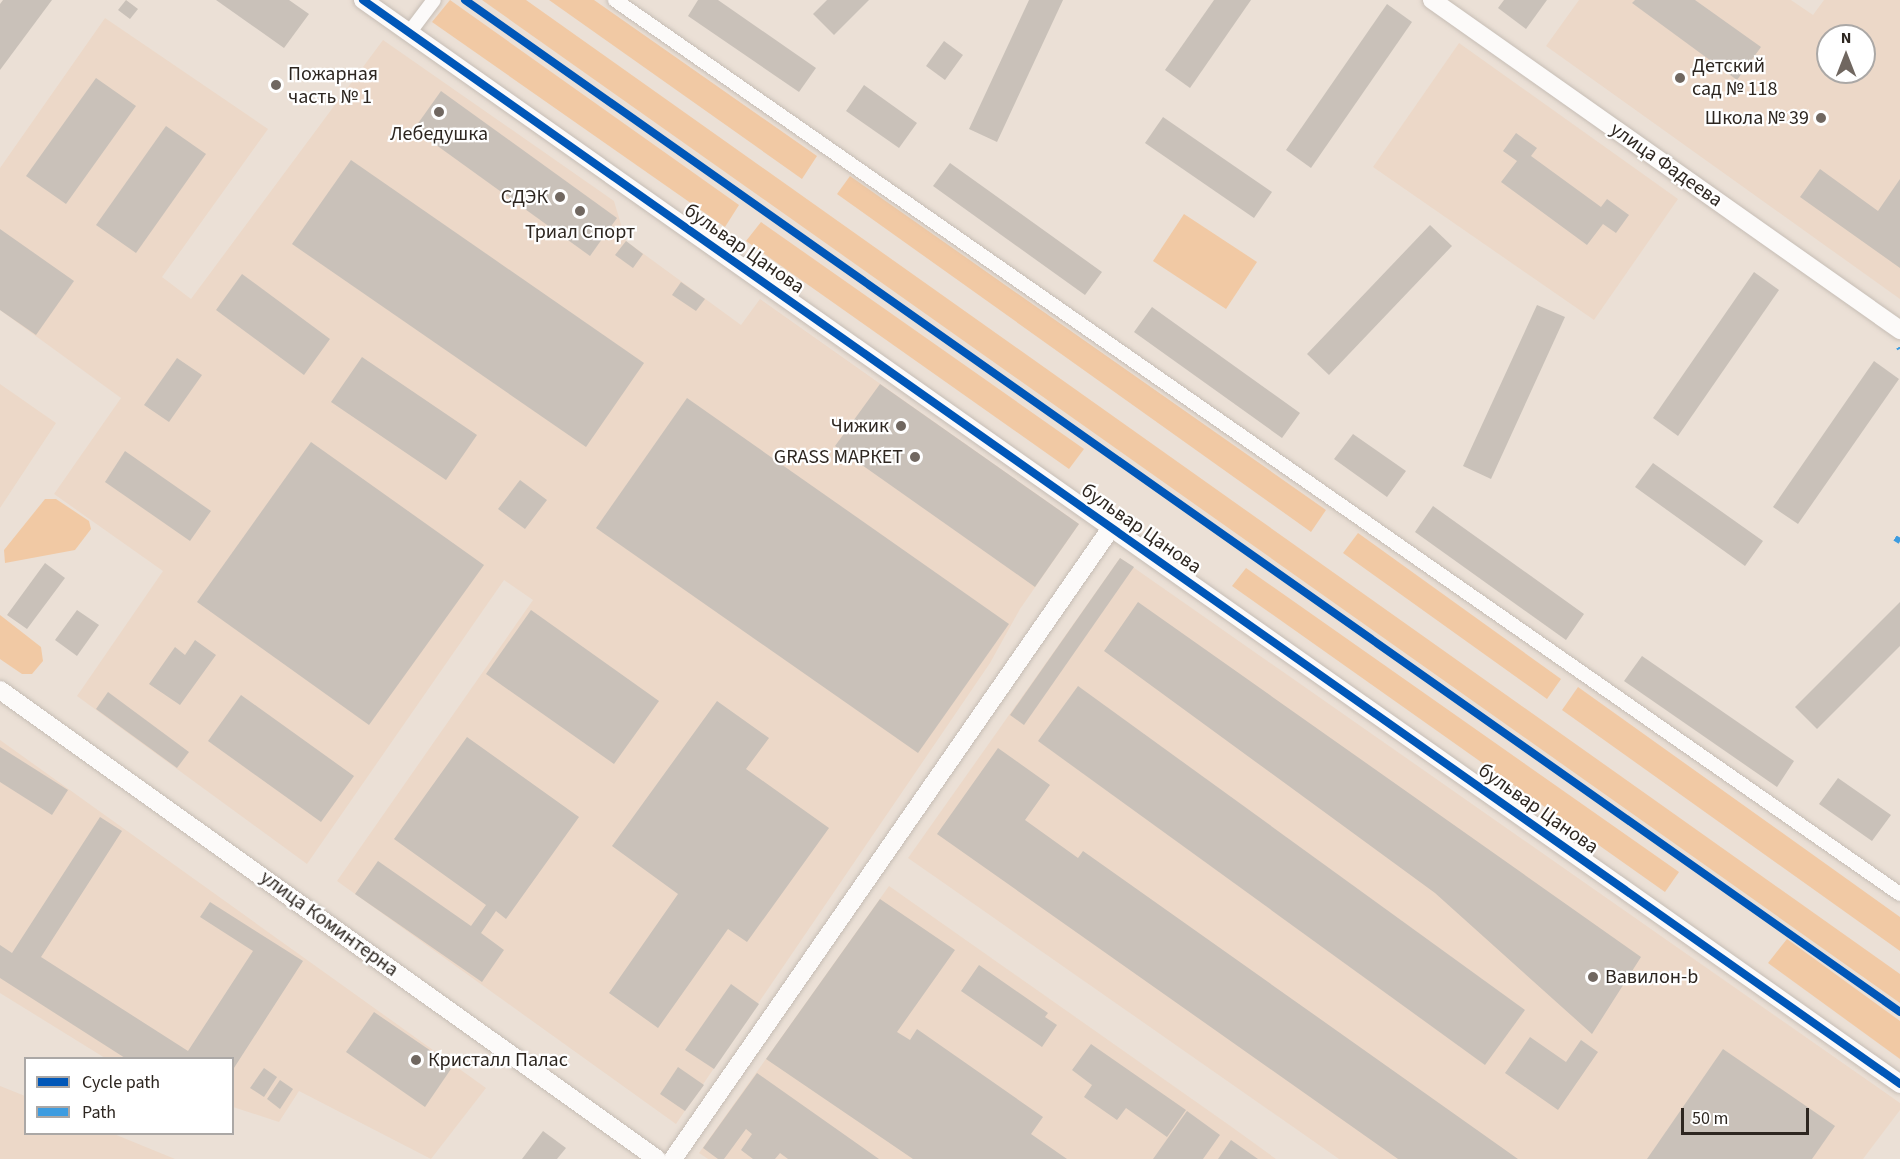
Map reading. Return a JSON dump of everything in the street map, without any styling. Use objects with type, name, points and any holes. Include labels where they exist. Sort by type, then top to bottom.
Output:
[{"type":"street","name":"бульвар Цанова","points":[[363,0],[1900,1084]]},
{"type":"street","points":[[409,33],[434,0]]},
{"type":"street","points":[[615,0],[1900,894]]},
{"type":"street","name":"улица Фадеева","points":[[1432,0],[1900,330]]},
{"type":"street","points":[[674,1159],[1111,528]]},
{"type":"street","name":"улица Коминтерна","points":[[0,690],[657,1159]]},
{"type":"shaded area","points":[[450,0],[739,205],[725,227],[432,22]]},
{"type":"shaded area","points":[[482,0],[526,0],[1900,974],[1900,1003]]},
{"type":"shaded area","points":[[549,0],[594,0],[817,156],[802,179]]},
{"type":"shaded area","points":[[1579,0],[1791,0],[1813,15],[1824,0],[1900,0],[1900,299],[1546,46]]},
{"type":"shaded area","points":[[105,18],[268,129],[162,277],[191,299],[383,40],[614,201],[626,241],[741,325],[760,299],[1079,524],[1020,609],[990,663],[676,1124],[337,881],[533,600],[504,580],[307,864],[77,696],[163,571],[54,494],[121,398],[0,310],[0,168]]},
{"type":"shaded area","points":[[1459,43],[1678,199],[1594,320],[1373,167]]},
{"type":"shaded area","points":[[850,176],[1326,510],[1311,532],[837,194]]},
{"type":"shaded area","points":[[1184,214],[1257,262],[1226,309],[1153,261]]},
{"type":"shaded area","points":[[761,222],[1084,449],[1069,469],[746,241]]},
{"type":"shaded area","points":[[0,384],[56,423],[0,508]]},
{"type":"shaded area","points":[[45,499],[56,499],[89,521],[91,529],[75,550],[5,563],[4,550]]},
{"type":"shaded area","points":[[1358,533],[1561,679],[1547,699],[1343,553]]},
{"type":"shaded area","points":[[1120,558],[1900,1103],[1900,1110],[1863,1159],[1339,1159],[908,858]]},
{"type":"shaded area","points":[[1246,568],[1679,872],[1665,892],[1232,586]]},
{"type":"shaded area","points":[[0,615],[41,647],[43,661],[32,674],[22,674],[0,659]]},
{"type":"shaded area","points":[[1578,687],[1900,917],[1900,951],[1562,710]]},
{"type":"shaded area","points":[[0,740],[486,1088],[431,1159],[299,1091],[279,1122],[234,1107],[234,1057],[103,1057],[0,993]]},
{"type":"shaded area","points":[[889,886],[1276,1159],[708,1159],[699,1153]]},
{"type":"shaded area","points":[[1787,939],[1900,1021],[1900,1059],[1768,963]]},
{"type":"shaded area","points":[[0,1086],[24,1096],[24,1135],[116,1135],[175,1159],[0,1159]]},
{"type":"building","points":[[3,0],[52,0],[0,70],[0,4]]},
{"type":"building","points":[[126,0],[138,9],[130,19],[118,10]]},
{"type":"building","points":[[216,0],[289,0],[309,14],[284,48]]},
{"type":"building","points":[[698,0],[718,0],[816,68],[799,92],[688,16]]},
{"type":"building","points":[[827,0],[869,0],[834,35],[813,14]]},
{"type":"building","points":[[1029,0],[1063,0],[997,142],[969,129]]},
{"type":"building","points":[[1214,0],[1251,0],[1190,88],[1165,70]]},
{"type":"building","points":[[1504,0],[1547,0],[1526,29],[1498,8]]},
{"type":"building","points":[[1635,0],[1695,0],[1761,47],[1737,80],[1632,3]]},
{"type":"building","points":[[1387,4],[1412,22],[1311,168],[1286,150]]},
{"type":"building","points":[[944,41],[963,55],[945,80],[926,66]]},
{"type":"building","points":[[96,78],[136,106],[66,204],[26,176]]},
{"type":"building","points":[[864,85],[917,123],[899,148],[846,111]]},
{"type":"building","points":[[441,91],[617,218],[590,256],[414,129]]},
{"type":"building","points":[[1163,117],[1272,192],[1254,218],[1145,143]]},
{"type":"building","points":[[166,126],[206,154],[136,253],[96,225]]},
{"type":"building","points":[[1516,133],[1537,148],[1531,156],[1601,207],[1607,199],[1629,215],[1616,233],[1603,224],[1587,245],[1501,182],[1517,161],[1503,151]]},
{"type":"building","points":[[351,160],[644,363],[586,447],[292,244]]},
{"type":"building","points":[[950,163],[1102,272],[1085,295],[933,186]]},
{"type":"building","points":[[1820,169],[1878,211],[1900,179],[1900,268],[1800,197]]},
{"type":"building","points":[[1430,225],[1452,246],[1329,375],[1307,354]]},
{"type":"building","points":[[0,229],[74,281],[36,335],[0,310]]},
{"type":"building","points":[[626,241],[643,254],[633,268],[615,255]]},
{"type":"building","points":[[1754,272],[1779,290],[1678,436],[1653,418]]},
{"type":"building","points":[[242,274],[330,339],[304,375],[216,310]]},
{"type":"building","points":[[681,282],[705,299],[696,311],[672,295]]},
{"type":"building","points":[[1537,305],[1565,317],[1491,479],[1463,466]]},
{"type":"building","points":[[1152,307],[1300,413],[1282,438],[1134,332]]},
{"type":"building","points":[[362,357],[477,435],[446,480],[331,402]]},
{"type":"building","points":[[177,358],[202,375],[169,422],[144,405]]},
{"type":"building","points":[[1874,361],[1899,379],[1798,524],[1773,507]]},
{"type":"building","points":[[880,384],[1079,524],[1035,587],[835,446]]},
{"type":"building","points":[[687,398],[1009,624],[918,753],[596,528]]},
{"type":"building","points":[[1353,434],[1406,471],[1387,497],[1334,459]]},
{"type":"building","points":[[311,442],[484,565],[369,725],[197,602]]},
{"type":"building","points":[[125,451],[211,511],[190,541],[105,482]]},
{"type":"building","points":[[1653,463],[1763,541],[1745,566],[1635,487]]},
{"type":"building","points":[[520,480],[547,500],[525,529],[498,509]]},
{"type":"building","points":[[1433,506],[1584,614],[1566,640],[1415,532]]},
{"type":"building","points":[[1120,558],[1134,567],[1024,725],[1010,715]]},
{"type":"building","points":[[45,563],[65,578],[27,629],[7,615]]},
{"type":"building","points":[[1138,602],[1641,957],[1592,1034],[1435,893],[1104,651]]},
{"type":"building","points":[[1900,602],[1900,646],[1817,729],[1795,707]]},
{"type":"building","points":[[77,610],[99,625],[77,656],[55,640]]},
{"type":"building","points":[[531,610],[659,701],[614,764],[486,674]]},
{"type":"building","points":[[195,640],[216,655],[180,705],[149,684],[175,647],[185,655]]},
{"type":"building","points":[[1642,656],[1794,761],[1777,787],[1624,681]]},
{"type":"building","points":[[1078,686],[1525,1010],[1485,1065],[1038,741]]},
{"type":"building","points":[[108,692],[189,752],[177,768],[96,709]]},
{"type":"building","points":[[241,695],[354,776],[321,822],[208,741]]},
{"type":"building","points":[[717,701],[769,738],[746,769],[829,828],[747,942],[728,929],[658,1028],[609,993],[678,894],[612,846]]},
{"type":"building","points":[[467,737],[579,817],[506,919],[496,911],[481,933],[504,950],[482,982],[355,894],[378,861],[471,926],[486,905],[394,839]]},
{"type":"building","points":[[0,747],[68,790],[52,815],[0,782]]},
{"type":"building","points":[[998,748],[1050,785],[1025,820],[1078,858],[1083,851],[1518,1159],[1398,1159],[937,834]]},
{"type":"building","points":[[1838,778],[1891,815],[1872,841],[1819,804]]},
{"type":"building","points":[[100,817],[122,831],[41,957],[188,1051],[253,951],[200,917],[210,902],[303,961],[234,1068],[234,1057],[123,1057],[0,978],[0,945],[12,953]]},
{"type":"building","points":[[880,899],[955,950],[897,1032],[910,1040],[917,1029],[1043,1117],[1031,1134],[1067,1159],[913,1159],[766,1059]]},
{"type":"building","points":[[979,965],[1048,1013],[1045,1017],[1057,1025],[1042,1047],[961,991]]},
{"type":"building","points":[[731,984],[759,1004],[714,1069],[685,1050]]},
{"type":"building","points":[[374,1012],[453,1066],[425,1107],[346,1052]]},
{"type":"building","points":[[1530,1037],[1566,1062],[1581,1040],[1598,1052],[1558,1110],[1505,1073]]},
{"type":"building","points":[[1091,1044],[1186,1110],[1167,1137],[1126,1108],[1117,1120],[1084,1097],[1092,1085],[1072,1070]]},
{"type":"building","points":[[1723,1049],[1835,1126],[1812,1159],[1647,1159]]},
{"type":"building","points":[[678,1067],[704,1085],[685,1111],[660,1094]]},
{"type":"building","points":[[264,1068],[277,1077],[264,1097],[250,1088]]},
{"type":"building","points":[[757,1073],[879,1159],[788,1159],[780,1153],[775,1159],[753,1159],[741,1150],[752,1134],[746,1129],[724,1159],[718,1159],[703,1148]]},
{"type":"building","points":[[280,1080],[293,1089],[280,1109],[267,1099]]},
{"type":"building","points":[[1187,1111],[1220,1135],[1203,1159],[1153,1159]]},
{"type":"building","points":[[543,1131],[566,1148],[557,1159],[522,1159]]},
{"type":"building","points":[[1231,1140],[1258,1159],[1218,1159]]},
{"type":"marked path","points":[[1895,538],[1900,541]]},
{"type":"cycle path","points":[[363,0],[1900,1084]]},
{"type":"cycle path","points":[[465,0],[1900,1012]]},
{"type":"place","name":"Детский сад № 118","points":[[1680,78]]},
{"type":"place","name":"Пожарная часть № 1","points":[[276,85]]},
{"type":"place","name":"Лебедушка","points":[[439,112]]},
{"type":"place","name":"Школа № 39","points":[[1821,118]]},
{"type":"place","name":"СДЭК","points":[[560,197]]},
{"type":"place","name":"Триал Спорт","points":[[580,211]]},
{"type":"place","name":"Чижик","points":[[901,426]]},
{"type":"place","name":"GRASS МАРКЕТ","points":[[915,457]]},
{"type":"place","name":"Вавилон-b","points":[[1593,977]]},
{"type":"place","name":"Кристалл Палас","points":[[416,1060]]}]
